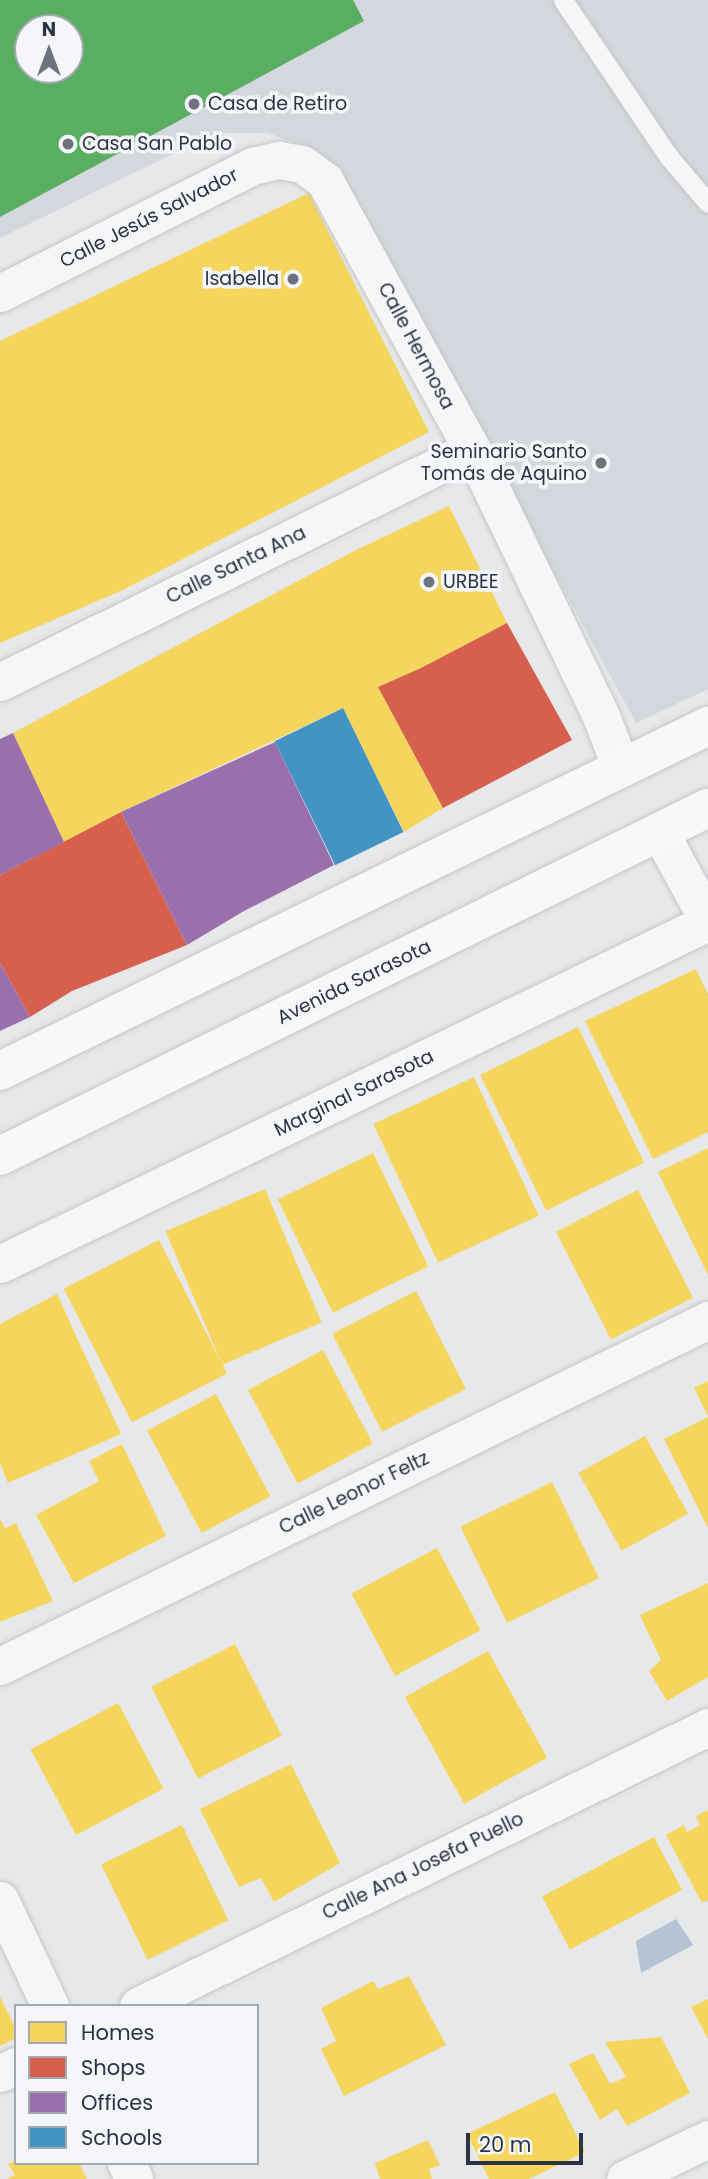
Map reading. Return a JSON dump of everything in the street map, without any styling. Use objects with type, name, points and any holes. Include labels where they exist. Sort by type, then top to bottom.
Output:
[{"type":"main road","points":[[0,1071],[708,726]]},
{"type":"main road","name":"Avenida Sarasota","points":[[0,1156],[708,808]]},
{"type":"street","name":"Calle Jesús Salvador","points":[[0,293],[251,166],[279,160],[303,164]]},
{"type":"street","name":"Calle Hermosa","points":[[303,164],[325,181],[472,449],[601,716],[621,768]]},
{"type":"street","name":"Calle Santa Ana","points":[[0,682],[472,449]]},
{"type":"street","points":[[659,831],[708,921]]},
{"type":"street","name":"Marginal Sarasota","points":[[0,1264],[708,921]]},
{"type":"street","name":"Calle Leonor Feltz","points":[[0,1666],[708,1320]]},
{"type":"street","name":"Calle Ana Josefa Puello","points":[[142,2004],[708,1727]]},
{"type":"street","points":[[0,1900],[49,2004]]},
{"type":"street","points":[[625,2179],[708,2138]]},
{"type":"lane","points":[[564,0],[669,158],[708,203]]},
{"type":"shaded area","name":"Seminario Santo Tomás de Aquino","points":[[0,0],[708,0],[708,689],[636,723],[349,196],[303,146],[268,133],[216,133],[0,238]]},
{"type":"water","points":[[676,1919],[693,1945],[641,1973],[636,1941]]},
{"type":"building: Homes","points":[[309,193],[429,432],[123,590],[0,643],[0,341]]},
{"type":"building: Homes","points":[[449,506],[507,623],[378,687],[443,808],[404,832],[343,708],[121,812],[64,842],[13,733],[356,550]]},
{"type":"building: Homes","points":[[696,969],[708,994],[708,1132],[653,1159],[585,1021]]},
{"type":"building: Homes","points":[[578,1027],[644,1163],[546,1211],[480,1075]]},
{"type":"building: Homes","points":[[474,1077],[539,1216],[438,1263],[373,1124]]},
{"type":"building: Homes","points":[[708,1148],[708,1275],[658,1172]]},
{"type":"building: Homes","points":[[373,1153],[428,1266],[333,1313],[278,1199]]},
{"type":"building: Homes","points":[[265,1189],[322,1322],[222,1365],[166,1231]]},
{"type":"building: Homes","points":[[638,1190],[693,1298],[611,1340],[556,1232]]},
{"type":"building: Homes","points":[[159,1240],[227,1374],[132,1422],[64,1289]]},
{"type":"building: Homes","points":[[416,1291],[466,1389],[382,1432],[332,1334]]},
{"type":"building: Homes","points":[[57,1294],[121,1434],[8,1483],[0,1463],[0,1324]]},
{"type":"building: Homes","points":[[323,1350],[373,1444],[298,1483],[248,1390]]},
{"type":"building: Homes","points":[[708,1381],[708,1416],[694,1388]]},
{"type":"building: Homes","points":[[216,1394],[270,1496],[202,1533],[147,1431]]},
{"type":"building: Homes","points":[[708,1417],[708,1528],[664,1439]]},
{"type":"building: Homes","points":[[645,1436],[688,1514],[622,1551],[579,1473]]},
{"type":"building: Homes","points":[[122,1444],[166,1536],[74,1583],[36,1515],[99,1481],[89,1461]]},
{"type":"building: Homes","points":[[552,1482],[599,1578],[507,1623],[460,1527]]},
{"type":"building: Homes","points":[[0,1519],[5,1528],[16,1523],[53,1601],[0,1622]]},
{"type":"building: Homes","points":[[437,1548],[481,1630],[395,1676],[351,1594]]},
{"type":"building: Homes","points":[[708,1583],[708,1677],[667,1701],[649,1671],[661,1660],[640,1615]]},
{"type":"building: Homes","points":[[235,1644],[282,1736],[198,1778],[151,1687]]},
{"type":"building: Homes","points":[[488,1651],[547,1758],[464,1804],[405,1697]]},
{"type":"building: Homes","points":[[118,1703],[164,1789],[76,1835],[31,1749]]},
{"type":"building: Homes","points":[[291,1764],[340,1863],[274,1902],[261,1878],[239,1887],[200,1809]]},
{"type":"building: Homes","points":[[708,1810],[708,1900],[702,1903],[666,1835],[684,1825],[687,1832],[700,1825],[696,1816]]},
{"type":"building: Homes","points":[[182,1825],[228,1920],[148,1960],[101,1864]]},
{"type":"building: Homes","points":[[654,1837],[682,1890],[570,1950],[542,1897]]},
{"type":"building: Homes","points":[[409,1976],[446,2045],[344,2096],[321,2049],[336,2041],[321,2008],[373,1981],[378,1989]]},
{"type":"building: Homes","points":[[0,1997],[14,2025],[14,2039],[0,2046]]},
{"type":"building: Homes","points":[[708,1999],[708,2039],[691,2007]]},
{"type":"building: Homes","points":[[661,2037],[690,2093],[627,2126],[617,2109],[600,2120],[569,2064],[593,2053],[610,2084],[626,2077],[605,2042]]},
{"type":"building: Homes","points":[[555,2092],[585,2152],[529,2179],[489,2179],[467,2134]]},
{"type":"building: Homes","points":[[428,2140],[440,2165],[429,2169],[432,2179],[380,2179],[375,2163]]},
{"type":"building: Homes","points":[[14,2161],[14,2165],[80,2165],[87,2179],[7,2179],[15,2175],[8,2164]]},
{"type":"building: Shops","points":[[507,623],[572,740],[443,808],[378,687]]},
{"type":"building: Shops","points":[[121,812],[187,945],[72,991],[30,1017],[0,963],[0,875]]},
{"type":"building: Offices","points":[[13,733],[64,842],[0,875],[0,739]]},
{"type":"building: Offices","points":[[275,742],[334,865],[244,911],[187,945],[121,812]]},
{"type":"building: Offices","points":[[0,963],[30,1017],[0,1031]]},
{"type":"building: Schools","points":[[343,708],[403,832],[335,865],[275,741]]},
{"type":"building: Public","name":"Casa San Pablo","points":[[0,0],[353,0],[364,21],[0,217]]},
{"type":"place","name":"Casa de Retiro","points":[[194,104]]},
{"type":"place","name":"Casa San Pablo","points":[[68,144]]},
{"type":"place","name":"Isabella","points":[[293,279]]},
{"type":"place","name":"Seminario Santo Tomás de Aquino","points":[[601,463]]},
{"type":"place","name":"URBEE","points":[[429,582]]}]
